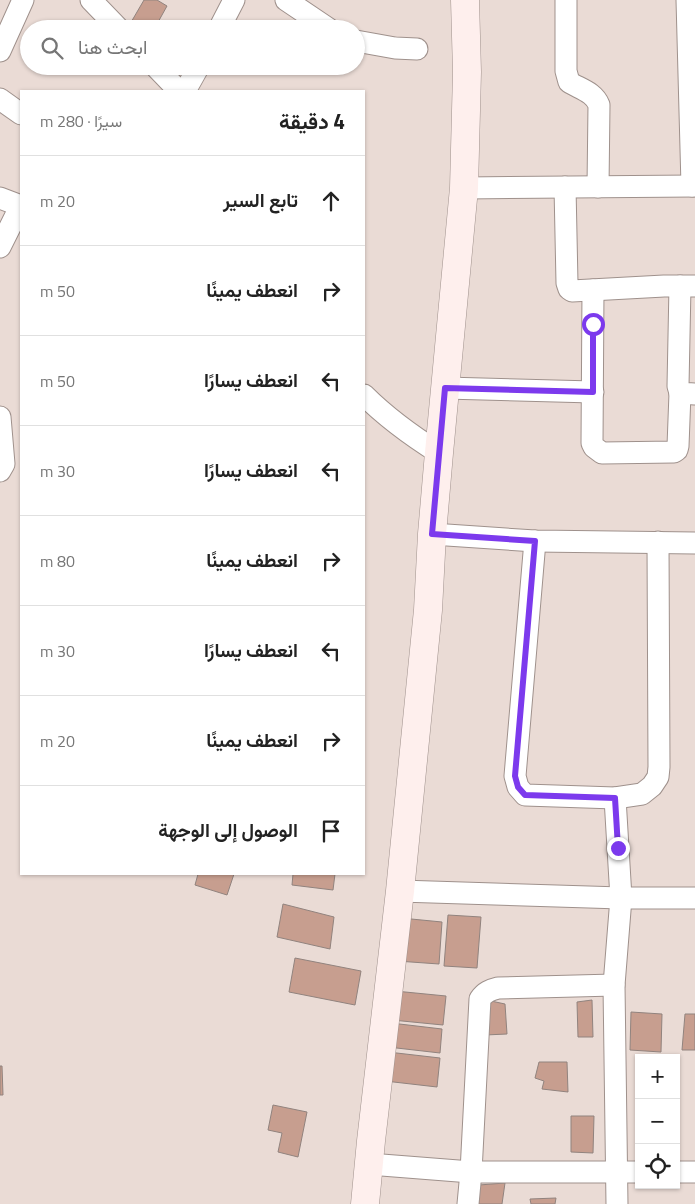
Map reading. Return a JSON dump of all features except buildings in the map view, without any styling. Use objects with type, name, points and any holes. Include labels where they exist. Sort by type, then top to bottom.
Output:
[{"type":"main road","points":[[364,1204],[400,892],[428,610],[432,534],[464,188],[467,72],[465,0]]},
{"type":"street","points":[[0,51],[23,0]]},
{"type":"street","points":[[92,0],[111,20]]},
{"type":"street","points":[[224,20],[234,0]]},
{"type":"street","points":[[286,0],[316,20]]},
{"type":"street","points":[[566,0],[566,71],[569,82],[593,94],[597,98],[599,105],[598,187]]},
{"type":"street","points":[[464,188],[694,186],[687,0]]},
{"type":"street","points":[[365,42],[395,48],[417,49]]},
{"type":"street","points":[[164,75],[178,90]]},
{"type":"street","points":[[186,90],[194,75]]},
{"type":"street","points":[[0,99],[20,113]]},
{"type":"street","points":[[565,187],[567,282],[572,291],[593,290],[687,286],[678,386],[687,393],[678,446],[674,452],[602,453],[594,447],[592,443],[593,290]]},
{"type":"street","points":[[0,198],[20,207]]},
{"type":"street","points":[[0,247],[20,209]]},
{"type":"street","points":[[445,388],[593,392]]},
{"type":"street","points":[[365,396],[410,435],[439,453]]},
{"type":"street","points":[[0,417],[4,464],[0,471]]},
{"type":"street","points":[[432,534],[535,541],[695,543]]},
{"type":"street","points":[[535,541],[515,776],[518,787],[525,795],[615,798],[642,794],[652,786],[658,776],[658,542]]},
{"type":"street","points":[[615,798],[621,898],[614,985],[617,1204]]},
{"type":"street","points":[[400,892],[621,898],[695,898]]},
{"type":"street","points":[[468,1204],[480,999],[490,990],[498,988],[614,985]]},
{"type":"street","points":[[369,1164],[471,1172],[635,1172]]},
{"type":"street","points":[[680,1172],[695,1172]]},
{"type":"route","points":[[593,324],[593,392],[445,388],[432,534],[535,541],[515,776],[518,787],[525,795],[615,798],[618,848]]}]
